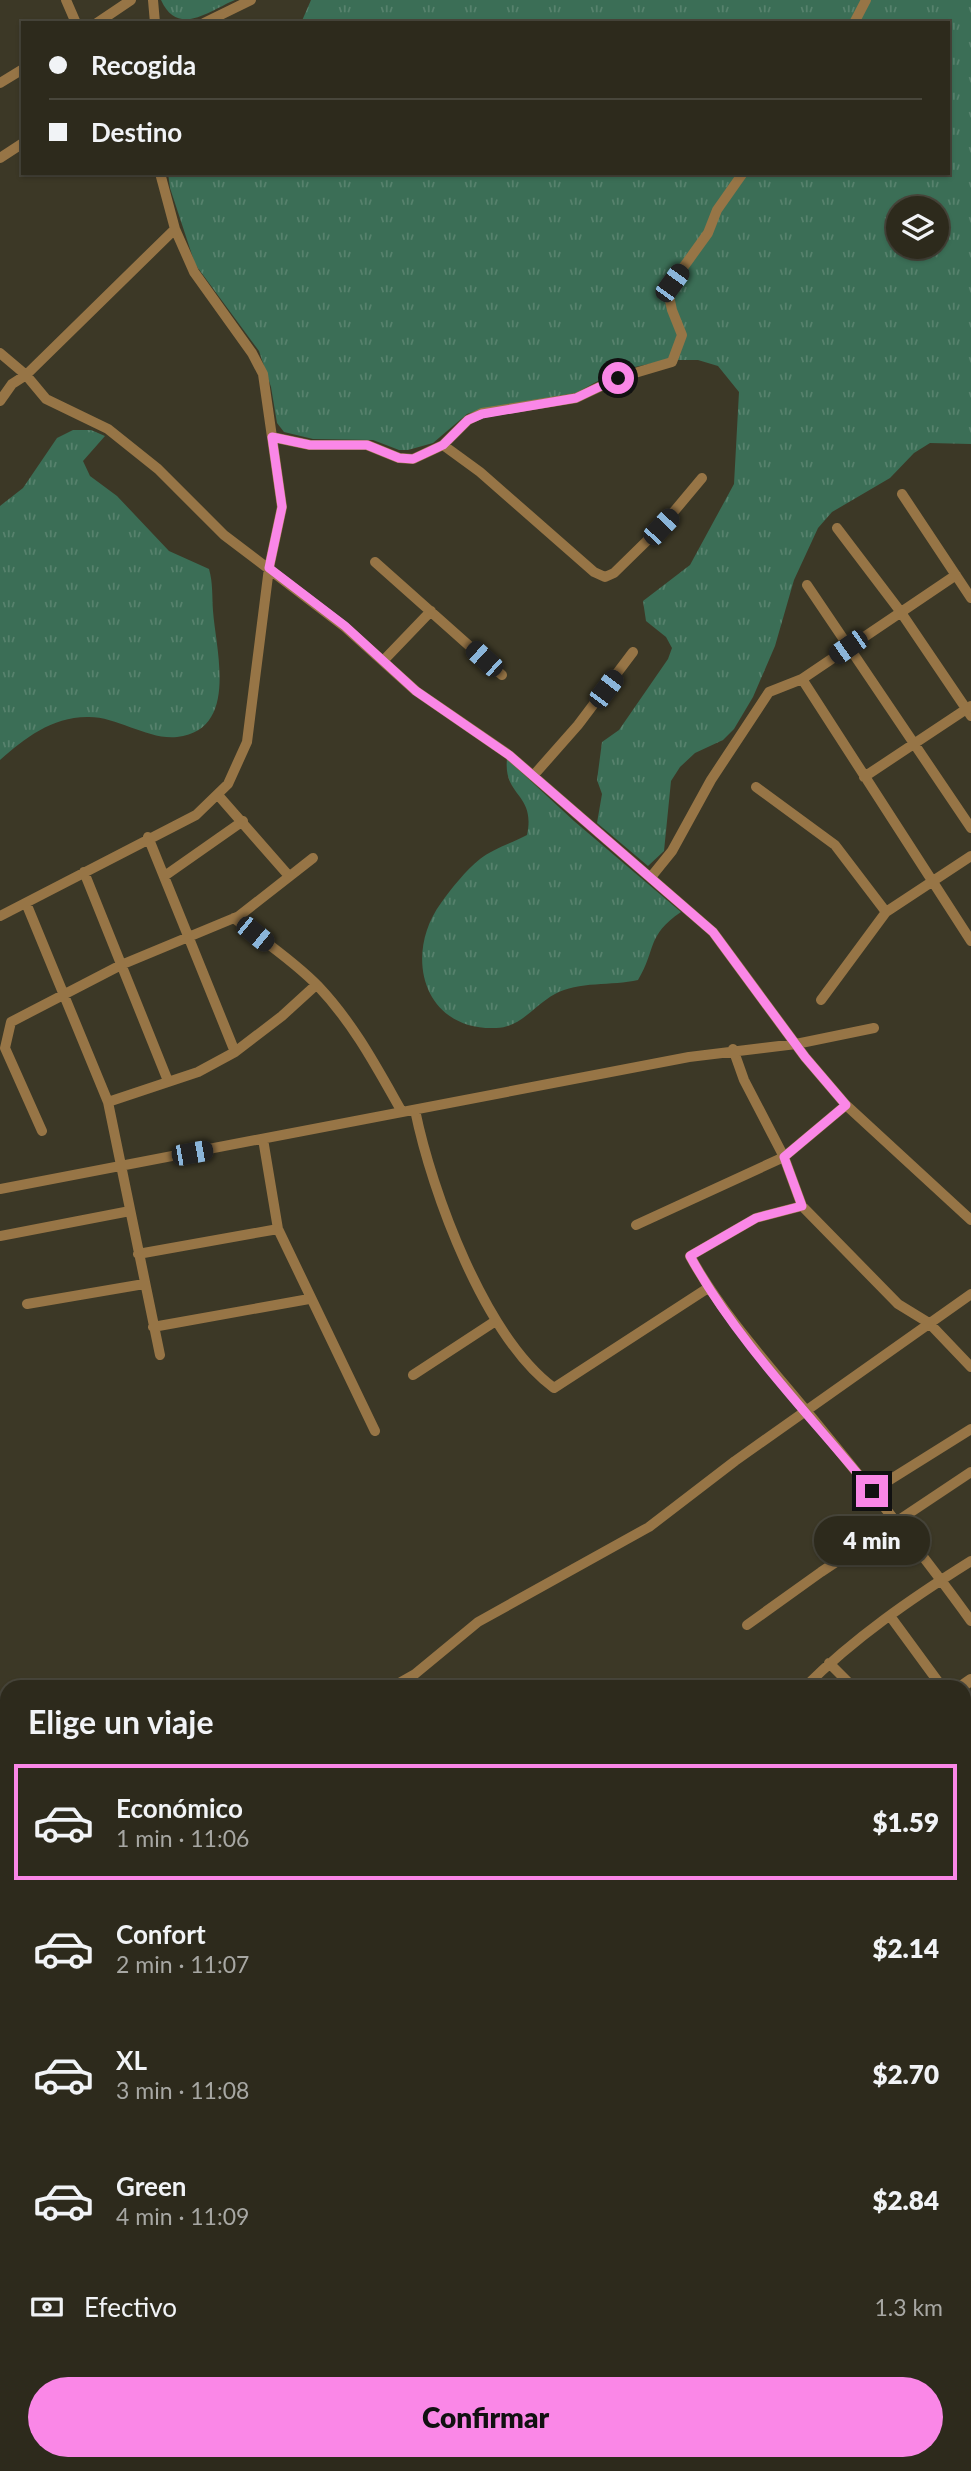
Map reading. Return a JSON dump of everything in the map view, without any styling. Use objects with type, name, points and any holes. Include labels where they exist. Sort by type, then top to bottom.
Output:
[{"type":"street","points":[[66,0],[75,21]]},
{"type":"street","points":[[100,21],[131,0]]},
{"type":"street","points":[[153,0],[155,21]]},
{"type":"street","points":[[208,21],[251,0]]},
{"type":"street","points":[[855,21],[866,0]]},
{"type":"street","points":[[0,83],[21,70]]},
{"type":"street","points":[[0,158],[21,144]]},
{"type":"street","points":[[0,916],[148,837],[196,815],[218,795],[239,764],[247,742],[269,568],[282,507],[263,374],[252,353],[194,272],[175,229],[161,175]]},
{"type":"street","points":[[272,437],[310,445],[367,445],[399,458],[413,459],[443,445],[468,420],[482,414],[576,398],[618,378],[673,362],[682,335],[671,310],[669,296],[672,283],[708,233],[718,210],[742,175]]},
{"type":"street","points":[[0,401],[12,384],[26,375],[175,229]]},
{"type":"street","points":[[0,353],[26,375],[46,399],[61,409],[108,429],[158,469],[224,535],[345,626],[416,691],[509,755],[713,932],[796,1044],[846,1105],[970,1216]]},
{"type":"street","points":[[443,445],[480,472],[594,572],[605,577],[614,573],[661,527],[702,478]]},
{"type":"street","points":[[902,494],[971,598]]},
{"type":"street","points":[[837,527],[969,710],[864,777]]},
{"type":"street","points":[[374,562],[502,675]]},
{"type":"street","points":[[651,877],[672,851],[712,780],[769,692],[802,678],[956,575]]},
{"type":"street","points":[[807,585],[971,828]]},
{"type":"street","points":[[383,661],[431,611]]},
{"type":"street","points":[[533,776],[578,726],[633,652]]},
{"type":"street","points":[[802,678],[971,941]]},
{"type":"street","points":[[756,787],[835,845],[886,912]]},
{"type":"street","points":[[218,795],[289,876]]},
{"type":"street","points":[[166,875],[243,821]]},
{"type":"street","points":[[148,837],[166,875],[235,1052]]},
{"type":"street","points":[[821,1000],[886,912],[971,856]]},
{"type":"street","points":[[42,1131],[5,1048],[11,1022],[121,965],[189,934],[234,918],[313,858]]},
{"type":"street","points":[[84,872],[168,1081]]},
{"type":"street","points":[[26,903],[65,992],[108,1102],[160,1355]]},
{"type":"street","points":[[234,918],[316,985],[364,1044],[402,1112]]},
{"type":"street","points":[[108,1102],[198,1072],[235,1052],[316,985]]},
{"type":"street","points":[[0,1189],[733,1049],[796,1044],[874,1028]]},
{"type":"street","points":[[733,1049],[744,1080],[784,1157],[802,1206],[898,1304],[929,1323],[971,1367]]},
{"type":"street","points":[[636,1224],[784,1157],[846,1105]]},
{"type":"street","points":[[415,1110],[424,1157],[494,1322],[534,1373],[554,1388],[708,1288]]},
{"type":"street","points":[[263,1139],[278,1229],[375,1431]]},
{"type":"street","points":[[802,1206],[756,1218],[690,1256],[708,1288],[872,1491],[971,1621]]},
{"type":"street","points":[[0,1236],[131,1211]]},
{"type":"street","points":[[138,1255],[278,1229]]},
{"type":"street","points":[[27,1304],[144,1284]]},
{"type":"street","points":[[404,1680],[478,1622],[649,1527],[735,1461],[971,1294]]},
{"type":"street","points":[[153,1327],[309,1298]]},
{"type":"street","points":[[413,1375],[494,1322]]},
{"type":"street","points":[[872,1491],[971,1429]]},
{"type":"street","points":[[747,1625],[971,1472]]},
{"type":"street","points":[[812,1680],[890,1616],[971,1561]]},
{"type":"street","points":[[890,1616],[937,1680]]},
{"type":"street","points":[[829,1664],[846,1680]]},
{"type":"green space","points":[[161,0],[235,0],[195,18],[185,19],[168,11]]},
{"type":"green space","points":[[311,0],[971,0],[971,444],[930,443],[914,453],[890,478],[832,512],[818,528],[794,580],[775,646],[753,697],[734,729],[723,740],[695,753],[680,767],[671,781],[664,851],[648,866],[597,823],[602,794],[597,780],[602,742],[619,730],[668,659],[672,648],[666,637],[646,621],[643,601],[690,565],[734,484],[739,392],[718,366],[698,360],[668,360],[616,371],[576,393],[467,414],[433,443],[408,450],[399,450],[373,440],[313,439],[284,432],[277,423],[271,387],[259,351],[195,264],[168,175],[950,175],[950,21],[302,21]]},
{"type":"green space","points":[[73,430],[91,430],[105,436],[83,461],[90,476],[117,496],[169,551],[209,569],[219,667],[216,705],[209,720],[196,731],[177,737],[155,735],[100,718],[63,720],[30,736],[0,760],[0,506],[23,488],[57,438]]},
{"type":"green space","points":[[507,759],[574,821],[681,912],[662,928],[638,980],[574,987],[555,994],[513,1024],[496,1028],[471,1026],[451,1017],[436,1003],[427,986],[422,966],[423,945],[429,923],[464,874],[485,855],[527,835],[527,811],[510,781]]},
{"type":"route","points":[[618,378],[576,398],[482,414],[468,420],[443,445],[413,459],[399,458],[367,445],[343,448],[272,437],[282,507],[269,568],[345,626],[416,691],[509,755],[713,932],[805,1057],[846,1105],[784,1157],[802,1206],[756,1218],[690,1256],[708,1288],[761,1357],[872,1491]]}]
